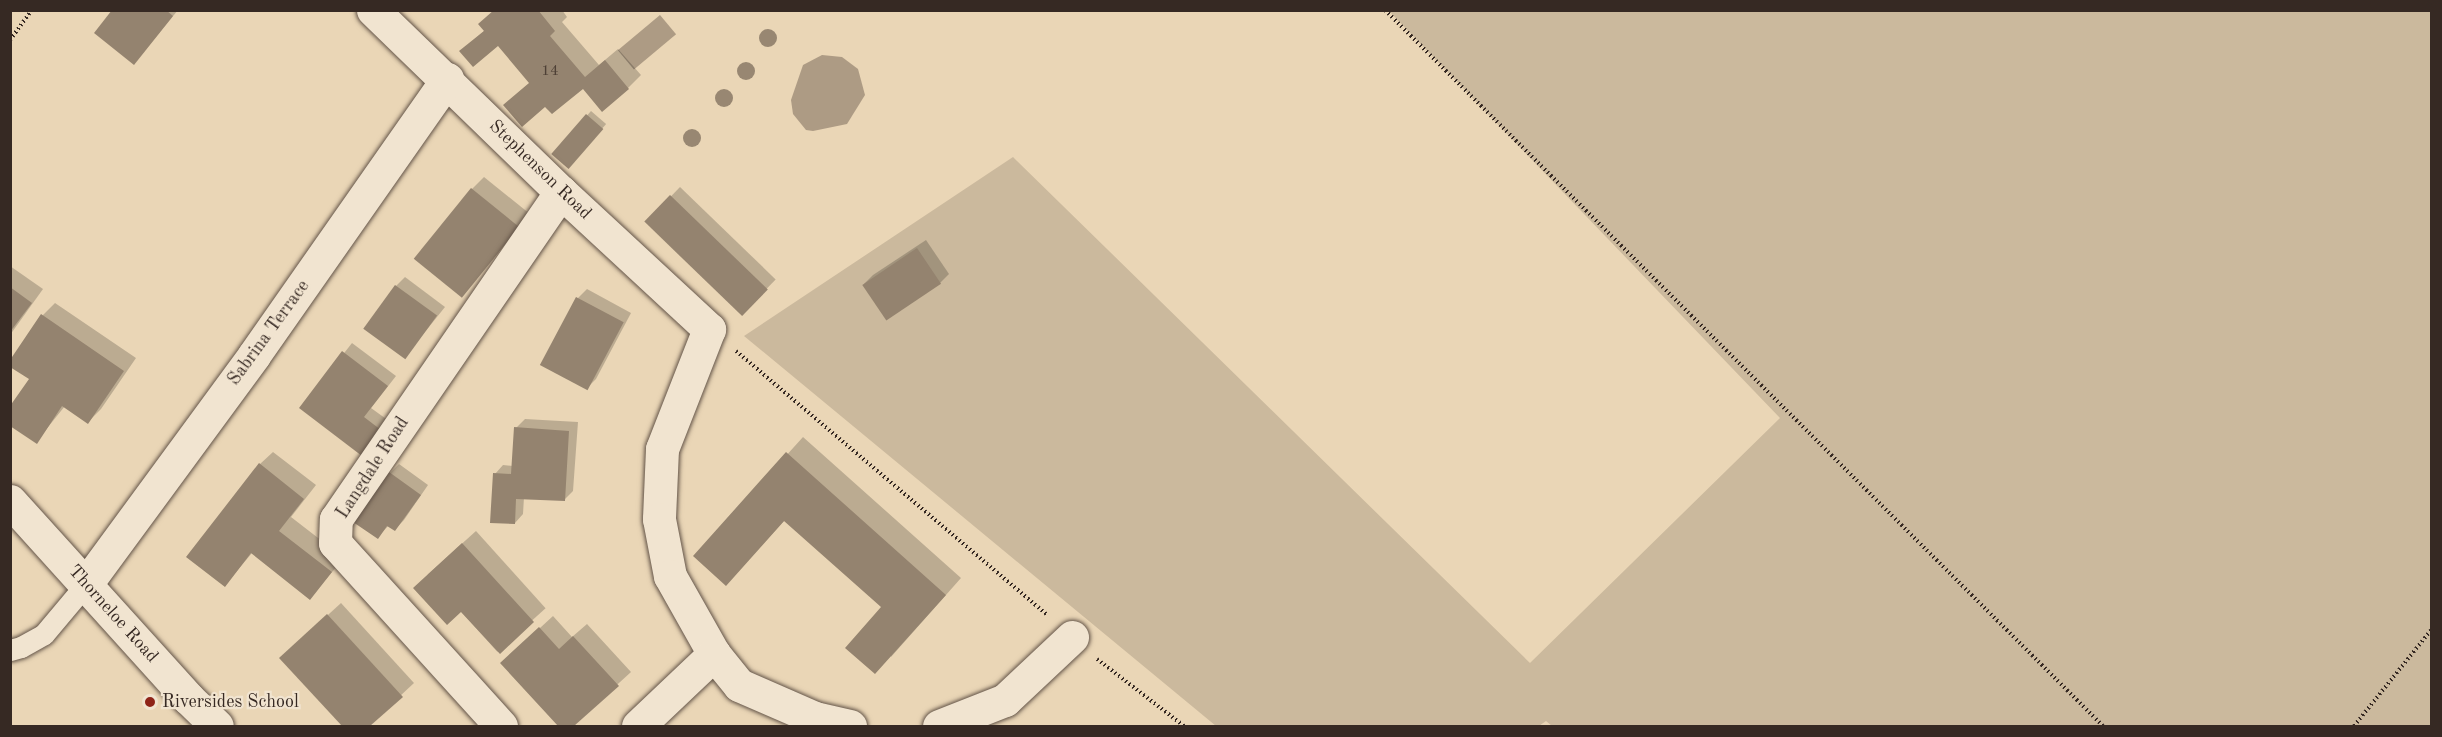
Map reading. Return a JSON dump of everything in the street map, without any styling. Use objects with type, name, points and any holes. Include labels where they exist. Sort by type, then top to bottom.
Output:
[{"type":"street","name":"Stephenson Road","points":[[373,10],[447,79],[561,192],[709,328]]},
{"type":"street","name":"Sabrina Terrace","points":[[86,584],[254,355],[447,79]]},
{"type":"street","name":"Langdale Road","points":[[501,726],[335,543],[336,519],[561,192]]},
{"type":"street","points":[[709,328],[662,449],[659,519],[670,576],[714,654],[739,686],[815,718],[850,726]]},
{"type":"street","name":"Thorneloe Road","points":[[10,501],[188,698],[218,726]]},
{"type":"street","points":[[939,726],[1005,700],[1072,637]]},
{"type":"street","points":[[638,726],[714,654]]},
{"type":"lane","points":[[10,650],[21,647],[44,634],[86,584]]},
{"type":"path","points":[[10,40],[32,10]]},
{"type":"path","points":[[1385,10],[2103,726]]},
{"type":"path","points":[[709,328],[1072,637],[1184,726]]},
{"type":"path","points":[[2354,726],[2432,629]]},
{"type":"shaded area","points":[[1389,11],[2431,11],[2431,726],[1552,726],[1546,721],[1539,726],[1216,726],[744,336],[1013,157],[1530,663],[1780,418]]},
{"type":"shaded area","points":[[660,15],[676,34],[634,70],[618,50]]},
{"type":"shaded area","points":[[822,55],[842,57],[858,69],[865,95],[847,124],[813,131],[806,130],[793,114],[791,100],[803,65]]},
{"type":"building","points":[[112,10],[166,10],[173,16],[134,65],[94,33]]},
{"type":"building","points":[[494,10],[538,10],[555,31],[550,36],[585,77],[605,60],[629,89],[602,112],[583,89],[552,114],[545,107],[522,127],[503,105],[529,83],[498,46],[473,67],[459,51],[484,31],[478,24]]},
{"type":"building","points":[[586,114],[603,129],[569,169],[551,154]]},
{"type":"building","points":[[471,188],[519,227],[462,298],[414,259]]},
{"type":"building","points":[[670,195],[768,289],[742,316],[644,222]]},
{"type":"building","points":[[917,248],[941,284],[886,321],[862,285]]},
{"type":"building","points":[[395,285],[437,316],[405,359],[363,329]]},
{"type":"building","points":[[10,287],[32,303],[10,332]]},
{"type":"building","points":[[576,297],[624,322],[588,390],[540,365]]},
{"type":"building","points":[[41,314],[124,371],[88,424],[62,406],[37,444],[10,426],[10,406],[29,379],[10,367],[10,360]]},
{"type":"building","points":[[342,351],[388,386],[364,417],[381,430],[362,456],[299,408]]},
{"type":"building","points":[[514,427],[569,431],[565,501],[516,499],[515,524],[490,523],[493,473],[511,474]]},
{"type":"building","points":[[786,452],[946,595],[875,674],[845,648],[881,607],[784,521],[726,586],[693,556]]},
{"type":"building","points":[[259,463],[304,499],[279,531],[332,572],[310,600],[251,553],[225,587],[186,557]]},
{"type":"building","points":[[389,472],[421,495],[395,531],[387,526],[378,539],[353,522]]},
{"type":"building","points":[[462,543],[534,622],[500,654],[461,612],[447,625],[413,588]]},
{"type":"building","points":[[327,614],[403,697],[370,726],[342,726],[279,658]]},
{"type":"building","points":[[539,627],[559,649],[573,636],[619,686],[574,726],[558,726],[500,663]]},
{"type":"place","name":"Riversides School","points":[[150,702]]}]
